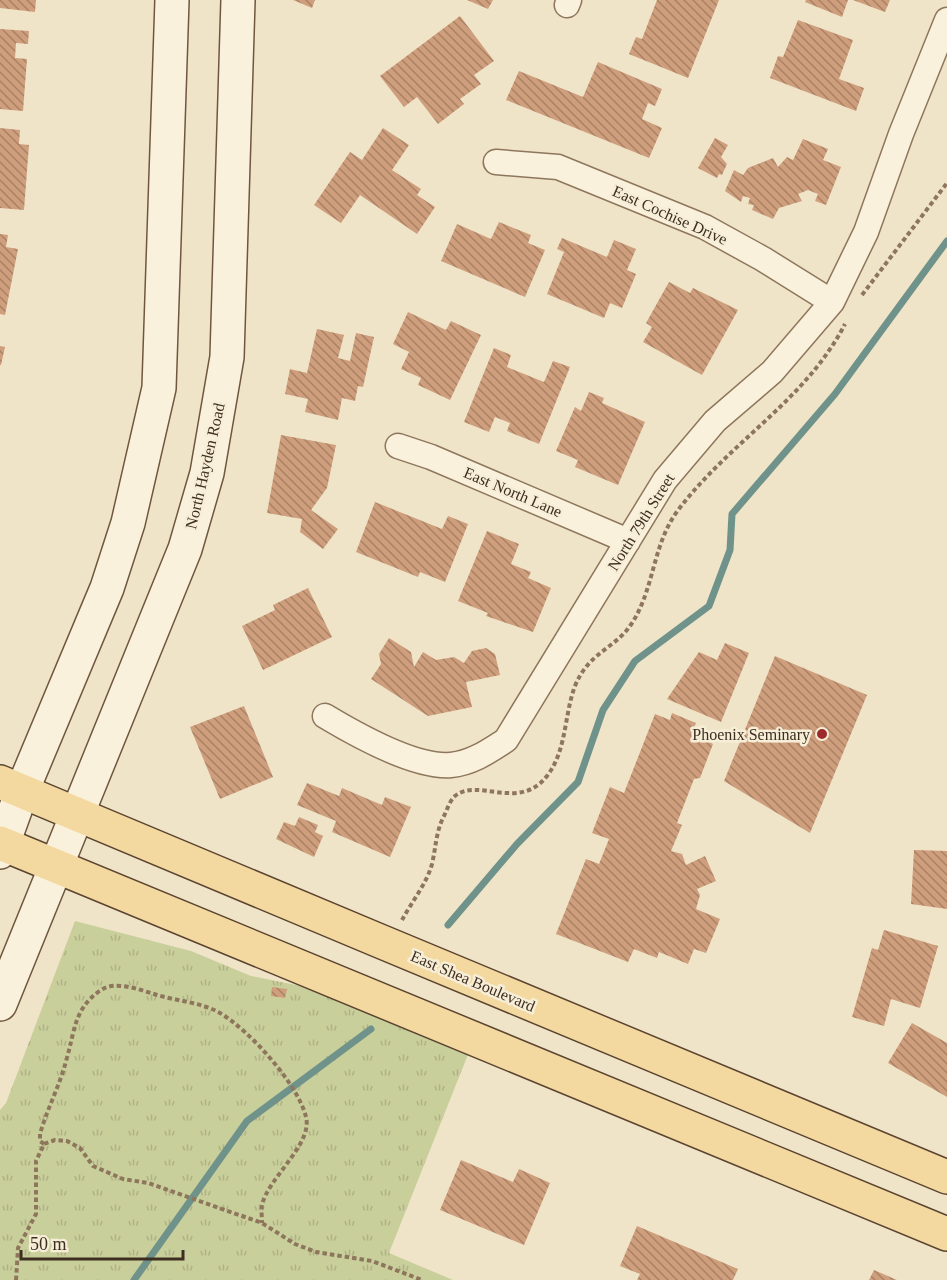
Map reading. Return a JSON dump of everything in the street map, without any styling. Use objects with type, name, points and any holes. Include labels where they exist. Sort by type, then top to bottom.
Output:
[{"type":"main road","points":[[172,0],[159,388],[129,523],[107,588],[11,786],[1,846],[947,1234]]},
{"type":"main road","name":"North Hayden Road","points":[[0,1004],[185,549],[207,472],[227,357],[238,0]]},
{"type":"main road","name":"East Shea Boulevard","points":[[11,786],[295,903],[456,974],[947,1177]]},
{"type":"street","name":"North 79th Street","points":[[325,716],[363,738],[423,761],[450,765],[480,757],[506,740],[665,480],[715,421],[841,308],[901,134],[947,20]]},
{"type":"street","name":"East Cochise Drive","points":[[496,162],[558,167],[705,227],[763,259],[841,308]]},
{"type":"street","name":"East North Lane","points":[[398,446],[431,457],[628,541]]},
{"type":"path","points":[[861,297],[947,183]]},
{"type":"path","points":[[402,920],[432,866],[438,827],[453,796],[469,789],[493,794],[525,793],[546,778],[558,758],[575,685],[594,656],[629,628],[647,596],[656,559],[675,515],[715,466],[776,413],[836,342],[841,308]]},
{"type":"path","points":[[44,1144],[40,1141],[40,1134],[66,1061],[72,1030],[79,1014],[91,998],[104,988],[124,986],[201,1005],[220,1013],[267,1056],[302,1105],[307,1120],[300,1143],[268,1190],[261,1206],[262,1223]]},
{"type":"path","points":[[16,1280],[18,1248],[36,1214],[36,1161],[44,1144],[55,1140],[67,1141],[80,1148],[93,1166],[123,1179],[148,1183],[262,1223],[295,1244],[316,1252],[372,1261],[422,1280]]},
{"type":"green space","points":[[75,921],[191,951],[251,976],[301,986],[469,1052],[389,1253],[453,1280],[0,1280],[0,1110],[6,1103]]},
{"type":"building","points":[[0,0],[36,0],[35,12],[0,8]]},
{"type":"building","points":[[293,0],[315,0],[312,8]]},
{"type":"building","points":[[467,0],[493,0],[488,9]]},
{"type":"building","points":[[657,0],[719,0],[688,78],[629,54],[636,37],[642,39]]},
{"type":"building","points":[[806,0],[848,0],[842,17],[805,2]]},
{"type":"building","points":[[853,0],[890,0],[885,12]]},
{"type":"building","points":[[460,16],[494,61],[474,75],[481,84],[460,99],[464,104],[438,124],[417,97],[404,107],[380,76]]},
{"type":"building","points":[[798,20],[853,40],[839,79],[864,88],[856,111],[770,78],[778,56],[783,57]]},
{"type":"building","points":[[0,29],[29,31],[28,44],[16,43],[15,58],[27,59],[23,111],[0,109]]},
{"type":"building","points":[[598,62],[662,89],[655,106],[648,103],[642,119],[662,128],[649,158],[506,100],[519,71],[583,97]]},
{"type":"building","points":[[0,128],[20,130],[19,144],[29,145],[24,210],[0,208]]},
{"type":"building","points":[[383,128],[409,145],[392,170],[421,189],[417,195],[435,207],[417,234],[360,195],[341,223],[314,205],[350,152],[362,160]]},
{"type":"building","points":[[715,138],[728,145],[721,157],[727,164],[722,175],[719,174],[717,178],[698,168]]},
{"type":"building","points":[[803,139],[828,149],[823,160],[841,167],[826,205],[815,201],[818,194],[808,190],[798,194],[802,201],[779,208],[773,219],[752,210],[754,205],[748,204],[750,198],[743,196],[741,202],[725,191],[734,170],[743,175],[748,168],[773,158],[778,167],[787,157],[793,160]]},
{"type":"building","points":[[499,222],[531,235],[528,243],[545,250],[525,297],[441,261],[457,224],[491,239]]},
{"type":"building","points":[[0,234],[8,235],[6,247],[18,249],[5,315],[0,314]]},
{"type":"building","points":[[562,238],[607,257],[614,240],[636,249],[627,270],[636,274],[622,308],[610,303],[604,318],[547,294],[564,252],[557,249]]},
{"type":"building","points":[[669,282],[690,293],[693,288],[738,310],[702,375],[643,342],[652,327],[646,323]]},
{"type":"building","points":[[408,312],[446,330],[451,321],[481,335],[450,400],[418,385],[421,378],[401,369],[409,352],[393,344]]},
{"type":"building","points":[[317,329],[344,335],[338,358],[350,361],[356,333],[374,337],[363,387],[358,386],[355,401],[342,398],[338,420],[305,412],[308,399],[285,394],[290,369],[307,373]]},
{"type":"building","points":[[0,346],[5,347],[1,365],[0,365]]},
{"type":"building","points":[[494,348],[511,355],[507,367],[544,382],[553,361],[570,367],[539,444],[507,431],[510,423],[495,417],[489,432],[464,422]]},
{"type":"building","points":[[589,392],[604,398],[602,403],[645,422],[618,485],[575,467],[578,460],[556,451],[575,407],[581,411]]},
{"type":"building","points":[[281,435],[336,445],[327,488],[311,510],[338,529],[323,549],[300,532],[302,519],[267,513]]},
{"type":"building","points":[[375,502],[442,529],[448,516],[468,524],[445,582],[420,572],[418,577],[356,552]]},
{"type":"building","points":[[487,531],[519,544],[511,564],[531,572],[528,578],[551,588],[533,632],[486,616],[488,613],[458,601]]},
{"type":"building","points":[[308,588],[332,637],[263,670],[242,626],[275,610],[273,605]]},
{"type":"building","points":[[389,638],[411,652],[414,667],[423,652],[436,660],[454,657],[464,663],[472,651],[486,648],[495,654],[500,675],[466,682],[472,707],[428,716],[371,679],[381,664],[379,654]]},
{"type":"building","points":[[725,643],[749,653],[721,722],[667,699],[699,652],[717,660]]},
{"type":"building","points":[[775,656],[867,695],[810,833],[724,781]]},
{"type":"building","points":[[244,706],[273,777],[220,799],[190,727]]},
{"type":"building","points":[[672,713],[696,723],[693,730],[705,734],[703,739],[713,744],[700,778],[694,779],[677,823],[682,825],[671,851],[682,854],[686,865],[705,856],[716,881],[697,889],[700,895],[696,909],[720,919],[706,953],[694,949],[688,964],[659,952],[657,958],[634,949],[628,962],[556,934],[586,859],[599,864],[609,839],[592,833],[610,787],[624,793],[655,714],[670,720]]},
{"type":"building","points":[[307,783],[339,796],[342,788],[382,805],[385,797],[411,807],[390,857],[332,832],[336,821],[297,805]]},
{"type":"building","points":[[299,817],[318,825],[315,832],[323,836],[314,857],[276,839],[284,822],[295,826]]},
{"type":"building","points":[[914,850],[947,851],[947,909],[911,904]]},
{"type":"building","points":[[884,930],[938,946],[920,1008],[891,999],[884,1026],[852,1017],[872,948],[878,950]]},
{"type":"building","points":[[272,987],[287,989],[285,998],[271,996]]},
{"type":"building","points":[[912,1023],[947,1043],[947,1097],[888,1063]]},
{"type":"building","points":[[461,1160],[513,1182],[519,1169],[550,1183],[524,1245],[440,1210]]},
{"type":"building","points":[[637,1226],[738,1269],[733,1280],[637,1280],[640,1274],[620,1266]]},
{"type":"building","points":[[874,1270],[897,1280],[869,1280]]},
{"type":"waterway","points":[[448,925],[517,844],[578,782],[603,710],[635,661],[709,606],[730,550],[732,514],[835,394],[947,241]]},
{"type":"waterway","points":[[134,1280],[247,1121],[371,1029]]},
{"type":"place","name":"Phoenix Seminary","points":[[822,734]]}]
